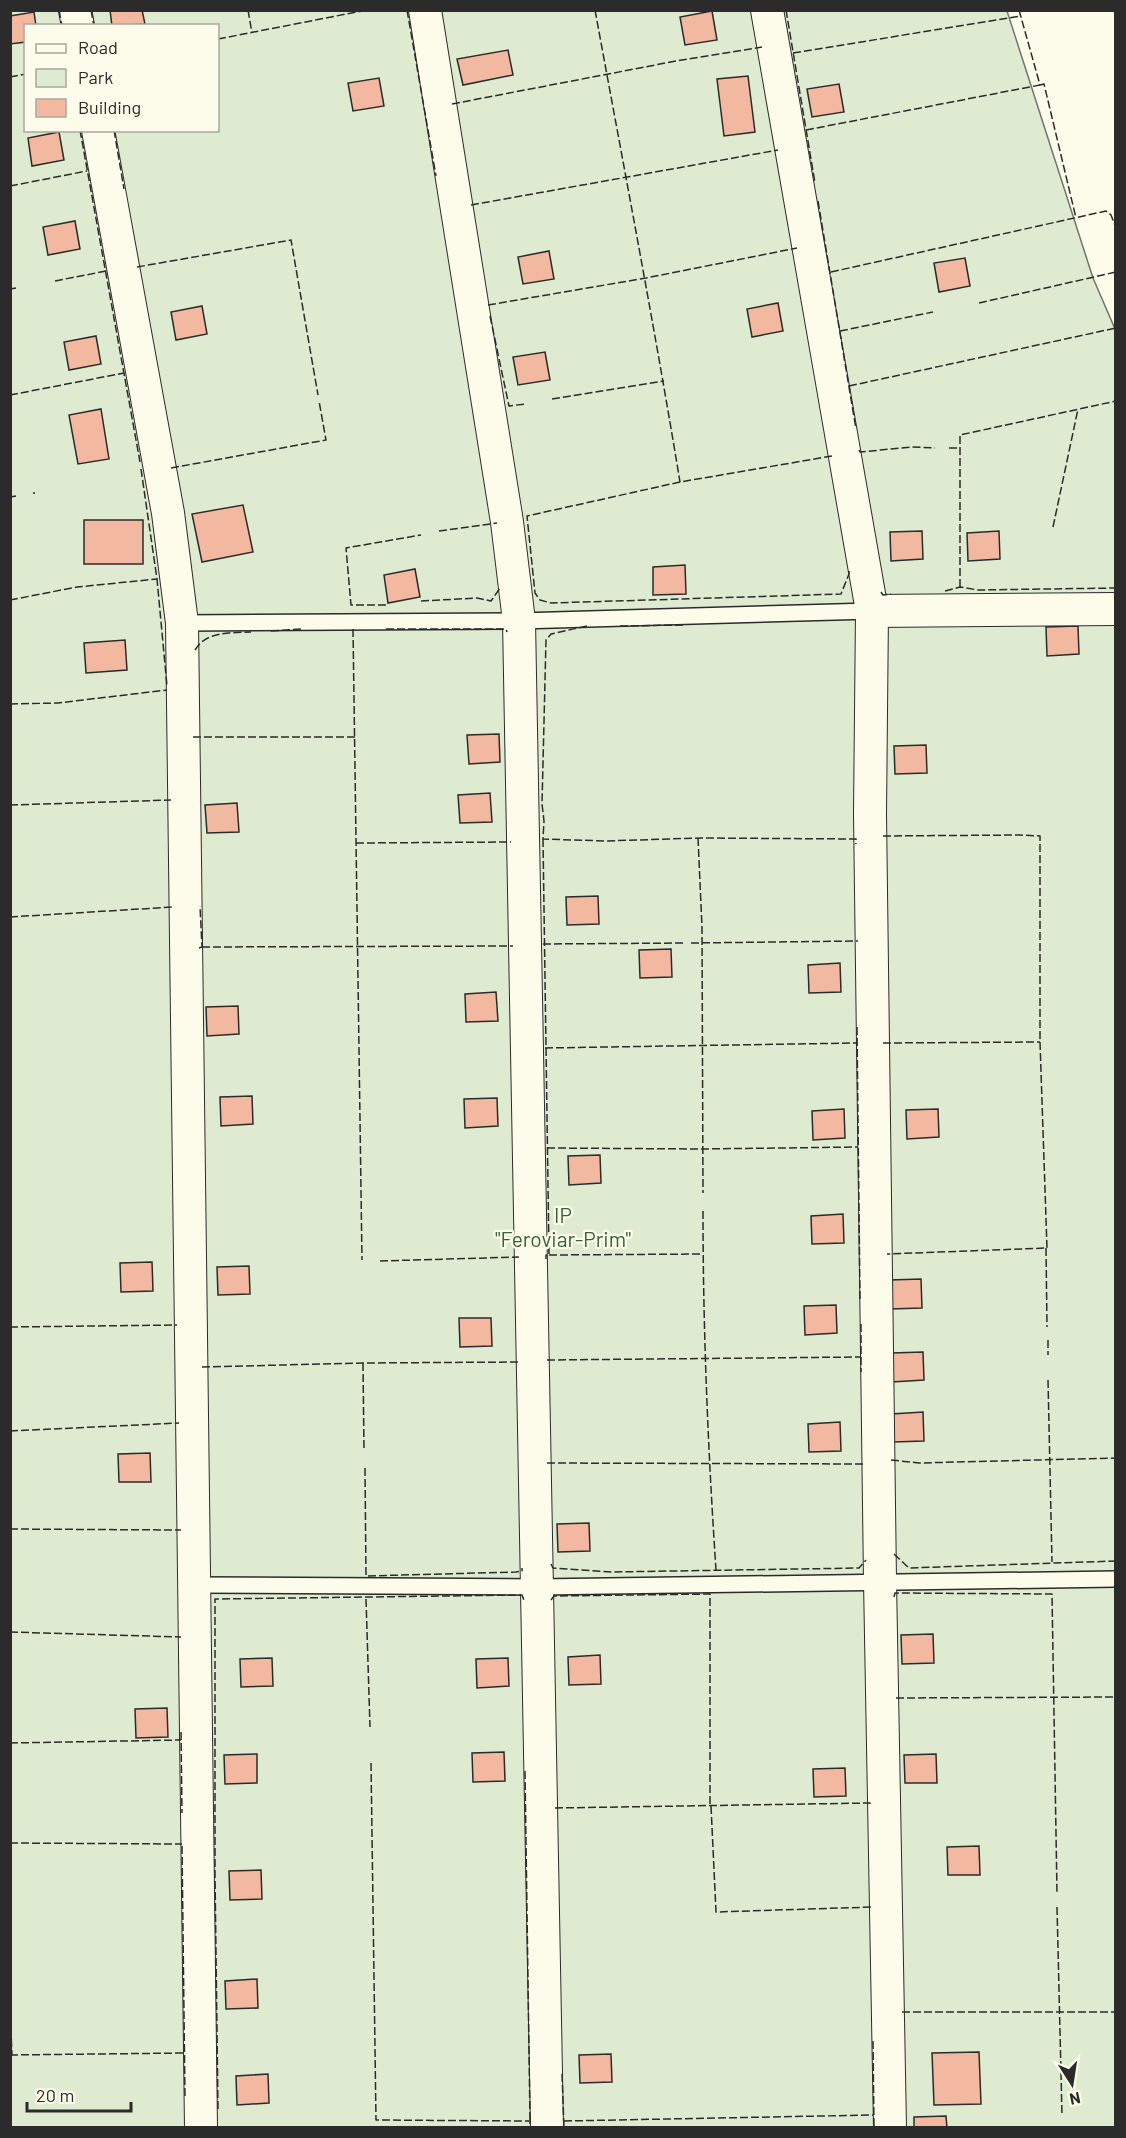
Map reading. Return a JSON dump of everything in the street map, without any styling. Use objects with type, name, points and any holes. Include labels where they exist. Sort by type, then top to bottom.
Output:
[{"type":"street","points":[[425,10],[507,522],[519,621],[548,2127]]},
{"type":"street","points":[[767,10],[872,611],[870,814],[890,2127]]},
{"type":"street","points":[[98,132],[168,513],[182,622],[201,2127]]},
{"type":"street","points":[[872,611],[1116,609]]},
{"type":"lane","points":[[182,622],[519,621],[872,611]]},
{"type":"lane","points":[[195,1585],[538,1587],[1116,1579]]},
{"type":"green space","name":"IP \"Feroviar-Prim\"","points":[[11,11],[1007,11],[1093,278],[1115,329],[1115,2127],[11,2128]]},
{"type":"building","points":[[110,10],[142,10],[145,24],[112,24]]},
{"type":"building","points":[[712,11],[717,40],[685,45],[680,17]]},
{"type":"building","points":[[34,12],[36,24],[24,24],[24,42],[10,44],[10,16]]},
{"type":"building","points":[[508,50],[513,75],[463,85],[457,59]]},
{"type":"building","points":[[748,76],[755,132],[724,136],[717,79]]},
{"type":"building","points":[[379,78],[384,106],[353,111],[348,83]]},
{"type":"building","points":[[839,84],[844,112],[812,117],[807,89]]},
{"type":"building","points":[[59,132],[64,160],[32,166],[28,138]]},
{"type":"building","points":[[75,221],[80,249],[48,255],[43,227]]},
{"type":"building","points":[[549,251],[554,279],[523,284],[518,257]]},
{"type":"building","points":[[965,258],[970,286],[939,292],[934,263]]},
{"type":"building","points":[[778,303],[783,331],[752,337],[747,309]]},
{"type":"building","points":[[202,306],[207,334],[176,340],[171,312]]},
{"type":"building","points":[[96,336],[101,364],[69,370],[64,342]]},
{"type":"building","points":[[545,352],[550,380],[518,385],[513,357]]},
{"type":"building","points":[[101,409],[109,459],[78,464],[69,415]]},
{"type":"building","points":[[243,505],[253,552],[202,562],[192,514]]},
{"type":"building","points":[[84,520],[143,520],[143,564],[84,564]]},
{"type":"building","points":[[922,531],[923,559],[891,561],[890,532]]},
{"type":"building","points":[[999,531],[1000,559],[968,561],[967,533]]},
{"type":"building","points":[[685,565],[686,594],[653,595],[653,567]]},
{"type":"building","points":[[415,569],[420,597],[388,603],[384,575]]},
{"type":"building","points":[[1078,626],[1079,654],[1047,656],[1046,627]]},
{"type":"building","points":[[125,640],[127,670],[86,673],[84,643]]},
{"type":"building","points":[[499,734],[500,762],[469,764],[467,735]]},
{"type":"building","points":[[926,745],[927,773],[895,774],[894,746]]},
{"type":"building","points":[[490,793],[492,822],[460,823],[458,795]]},
{"type":"building","points":[[237,803],[239,832],[207,833],[205,805]]},
{"type":"building","points":[[598,896],[599,924],[567,925],[566,897]]},
{"type":"building","points":[[671,949],[672,977],[640,978],[639,950]]},
{"type":"building","points":[[840,963],[841,992],[809,993],[808,965]]},
{"type":"building","points":[[496,992],[498,1021],[466,1022],[465,994]]},
{"type":"building","points":[[238,1006],[239,1034],[207,1036],[206,1007]]},
{"type":"building","points":[[252,1096],[253,1124],[221,1126],[220,1097]]},
{"type":"building","points":[[497,1098],[498,1126],[465,1128],[464,1099]]},
{"type":"building","points":[[844,1109],[845,1138],[813,1140],[812,1111]]},
{"type":"building","points":[[938,1109],[939,1137],[907,1139],[906,1110]]},
{"type":"building","points":[[600,1155],[601,1183],[569,1185],[568,1156]]},
{"type":"building","points":[[843,1214],[844,1243],[812,1244],[811,1216]]},
{"type":"building","points":[[152,1262],[153,1291],[121,1292],[120,1263]]},
{"type":"building","points":[[249,1266],[250,1294],[218,1295],[217,1267]]},
{"type":"building","points":[[921,1279],[922,1308],[890,1309],[889,1280]]},
{"type":"building","points":[[836,1305],[837,1333],[805,1335],[804,1306]]},
{"type":"building","points":[[459,1318],[491,1318],[492,1346],[460,1347]]},
{"type":"building","points":[[923,1352],[924,1380],[892,1382],[891,1353]]},
{"type":"building","points":[[923,1412],[924,1441],[893,1442],[891,1414]]},
{"type":"building","points":[[840,1422],[841,1451],[809,1452],[808,1424]]},
{"type":"building","points":[[150,1453],[151,1482],[119,1482],[118,1454]]},
{"type":"building","points":[[589,1523],[590,1551],[558,1552],[557,1524]]},
{"type":"building","points":[[933,1634],[934,1663],[902,1664],[901,1635]]},
{"type":"building","points":[[600,1655],[601,1684],[569,1685],[568,1657]]},
{"type":"building","points":[[272,1658],[273,1686],[241,1687],[240,1659]]},
{"type":"building","points":[[508,1658],[509,1686],[477,1688],[476,1659]]},
{"type":"building","points":[[167,1708],[168,1737],[136,1738],[135,1709]]},
{"type":"building","points":[[504,1752],[505,1781],[473,1782],[472,1753]]},
{"type":"building","points":[[257,1754],[257,1783],[225,1784],[224,1755]]},
{"type":"building","points":[[936,1754],[937,1783],[905,1783],[904,1755]]},
{"type":"building","points":[[845,1768],[846,1796],[814,1797],[813,1769]]},
{"type":"building","points":[[979,1846],[980,1875],[948,1875],[947,1847]]},
{"type":"building","points":[[261,1870],[262,1899],[230,1900],[229,1871]]},
{"type":"building","points":[[257,1979],[258,2008],[226,2009],[225,1981]]},
{"type":"building","points":[[979,2052],[981,2104],[934,2105],[932,2053]]},
{"type":"building","points":[[611,2054],[612,2082],[580,2083],[579,2055]]},
{"type":"building","points":[[268,2074],[269,2103],[237,2105],[236,2076]]},
{"type":"building","points":[[946,2116],[947,2128],[914,2128],[914,2117]]},
{"type":"fence","points":[[59,10],[62,24]]},
{"type":"fence","points":[[91,10],[94,24]]},
{"type":"fence","points":[[248,10],[252,33]]},
{"type":"fence","points":[[219,39],[367,10]]},
{"type":"fence","points":[[407,10],[436,176]]},
{"type":"fence","points":[[595,10],[680,482]]},
{"type":"fence","points":[[786,10],[815,183]]},
{"type":"fence","points":[[1019,10],[1040,85],[1044,84],[1076,218]]},
{"type":"fence","points":[[793,53],[1021,16]]},
{"type":"fence","points":[[452,104],[762,47]]},
{"type":"fence","points":[[10,77],[24,74]]},
{"type":"fence","points":[[806,130],[1040,85]]},
{"type":"fence","points":[[80,132],[140,462]]},
{"type":"fence","points":[[114,132],[124,189]]},
{"type":"fence","points":[[471,205],[778,150]]},
{"type":"fence","points":[[10,186],[87,171]]},
{"type":"fence","points":[[818,201],[856,429]]},
{"type":"fence","points":[[831,272],[1106,211],[1111,215],[1116,228]]},
{"type":"fence","points":[[137,267],[291,240],[318,395]]},
{"type":"fence","points":[[488,305],[646,278],[797,248]]},
{"type":"fence","points":[[55,281],[106,271]]},
{"type":"fence","points":[[979,303],[1116,272]]},
{"type":"fence","points":[[10,289],[16,288]]},
{"type":"fence","points":[[840,331],[933,312]]},
{"type":"fence","points":[[490,316],[509,406],[525,404]]},
{"type":"fence","points":[[849,386],[1116,328]]},
{"type":"fence","points":[[10,395],[124,373]]},
{"type":"fence","points":[[552,399],[664,381]]},
{"type":"fence","points":[[171,468],[326,440],[319,401]]},
{"type":"fence","points":[[960,587],[960,435],[1116,401]]},
{"type":"fence","points":[[1053,527],[1078,409]]},
{"type":"fence","points":[[859,450],[860,452],[912,447],[935,448]]},
{"type":"fence","points":[[949,448],[959,448]]},
{"type":"fence","points":[[832,456],[680,482],[527,516],[535,593],[540,600],[551,603],[841,594],[849,568]]},
{"type":"fence","points":[[141,469],[157,579],[167,686]]},
{"type":"fence","points":[[10,497],[16,496]]},
{"type":"fence","points":[[439,531],[497,523]]},
{"type":"fence","points":[[386,605],[351,605],[346,548],[421,535]]},
{"type":"fence","points":[[10,600],[77,587],[157,579]]},
{"type":"fence","points":[[945,591],[960,587],[978,590],[1116,588]]},
{"type":"fence","points":[[421,601],[477,598],[491,601],[500,588]]},
{"type":"fence","points":[[881,592],[883,595],[891,594]]},
{"type":"fence","points":[[620,626],[685,625]]},
{"type":"fence","points":[[587,626],[551,634],[546,640],[543,839],[605,841],[701,838],[856,839],[856,844]]},
{"type":"fence","points":[[271,631],[302,629]]},
{"type":"fence","points":[[353,629],[362,1260]]},
{"type":"fence","points":[[386,629],[506,629],[507,632]]},
{"type":"fence","points":[[195,650],[212,636],[251,632]]},
{"type":"fence","points":[[10,704],[58,703],[167,690]]},
{"type":"fence","points":[[193,737],[356,737]]},
{"type":"fence","points":[[10,805],[171,800]]},
{"type":"fence","points":[[883,836],[1040,836],[1040,1042],[1047,1248],[887,1254]]},
{"type":"fence","points":[[698,838],[702,927],[703,1193]]},
{"type":"fence","points":[[543,839],[549,1255],[546,1255],[546,1259]]},
{"type":"fence","points":[[356,843],[511,842]]},
{"type":"fence","points":[[199,948],[202,947],[200,906]]},
{"type":"fence","points":[[10,917],[173,907]]},
{"type":"fence","points":[[691,943],[858,941]]},
{"type":"fence","points":[[543,944],[686,943]]},
{"type":"fence","points":[[202,947],[513,946]]},
{"type":"fence","points":[[857,1027],[860,1300]]},
{"type":"fence","points":[[883,1043],[1040,1042]]},
{"type":"fence","points":[[545,1048],[857,1043]]},
{"type":"fence","points":[[547,1148],[858,1147]]},
{"type":"fence","points":[[703,1211],[707,1391],[716,1570]]},
{"type":"fence","points":[[1046,1248],[1047,1327]]},
{"type":"fence","points":[[549,1255],[703,1254]]},
{"type":"fence","points":[[380,1261],[519,1257]]},
{"type":"fence","points":[[861,1324],[861,1372]]},
{"type":"fence","points":[[10,1327],[177,1325]]},
{"type":"fence","points":[[1048,1340],[1048,1355]]},
{"type":"fence","points":[[547,1360],[861,1357]]},
{"type":"fence","points":[[202,1367],[520,1362]]},
{"type":"fence","points":[[363,1363],[364,1451]]},
{"type":"fence","points":[[1048,1380],[1052,1562]]},
{"type":"fence","points":[[10,1431],[179,1423]]},
{"type":"fence","points":[[891,1460],[919,1463],[1116,1458]]},
{"type":"fence","points":[[547,1463],[864,1464]]},
{"type":"fence","points":[[365,1468],[366,1576],[516,1572],[522,1571],[522,1568]]},
{"type":"fence","points":[[10,1529],[181,1530]]},
{"type":"fence","points":[[894,1554],[909,1568],[1116,1561]]},
{"type":"fence","points":[[551,1564],[553,1568],[612,1572],[859,1568],[866,1560]]},
{"type":"fence","points":[[894,1597],[895,1593],[1052,1594],[1057,1893]]},
{"type":"fence","points":[[551,1600],[554,1596],[710,1594],[710,1805]]},
{"type":"fence","points":[[218,2109],[215,1599],[522,1595],[524,1600]]},
{"type":"fence","points":[[366,1599],[370,1727]]},
{"type":"fence","points":[[10,1632],[181,1637]]},
{"type":"fence","points":[[896,1698],[1116,1697]]},
{"type":"fence","points":[[181,1732],[182,1813]]},
{"type":"fence","points":[[10,1743],[181,1740]]},
{"type":"fence","points":[[371,1763],[376,2120],[530,2121],[530,2128]]},
{"type":"fence","points":[[525,1771],[530,2121]]},
{"type":"fence","points":[[555,1808],[870,1803],[870,1807]]},
{"type":"fence","points":[[711,1806],[716,1912],[872,1907]]},
{"type":"fence","points":[[10,1843],[182,1844]]},
{"type":"fence","points":[[182,1846],[185,2098]]},
{"type":"fence","points":[[1057,1907],[1062,2115]]},
{"type":"fence","points":[[10,2006],[12,2055]]},
{"type":"fence","points":[[902,2012],[1116,2012]]},
{"type":"fence","points":[[873,2041],[874,2128]]},
{"type":"fence","points":[[10,2055],[184,2053]]},
{"type":"fence","points":[[562,2074],[564,2128]]},
{"type":"fence","points":[[564,2121],[873,2115]]}]
